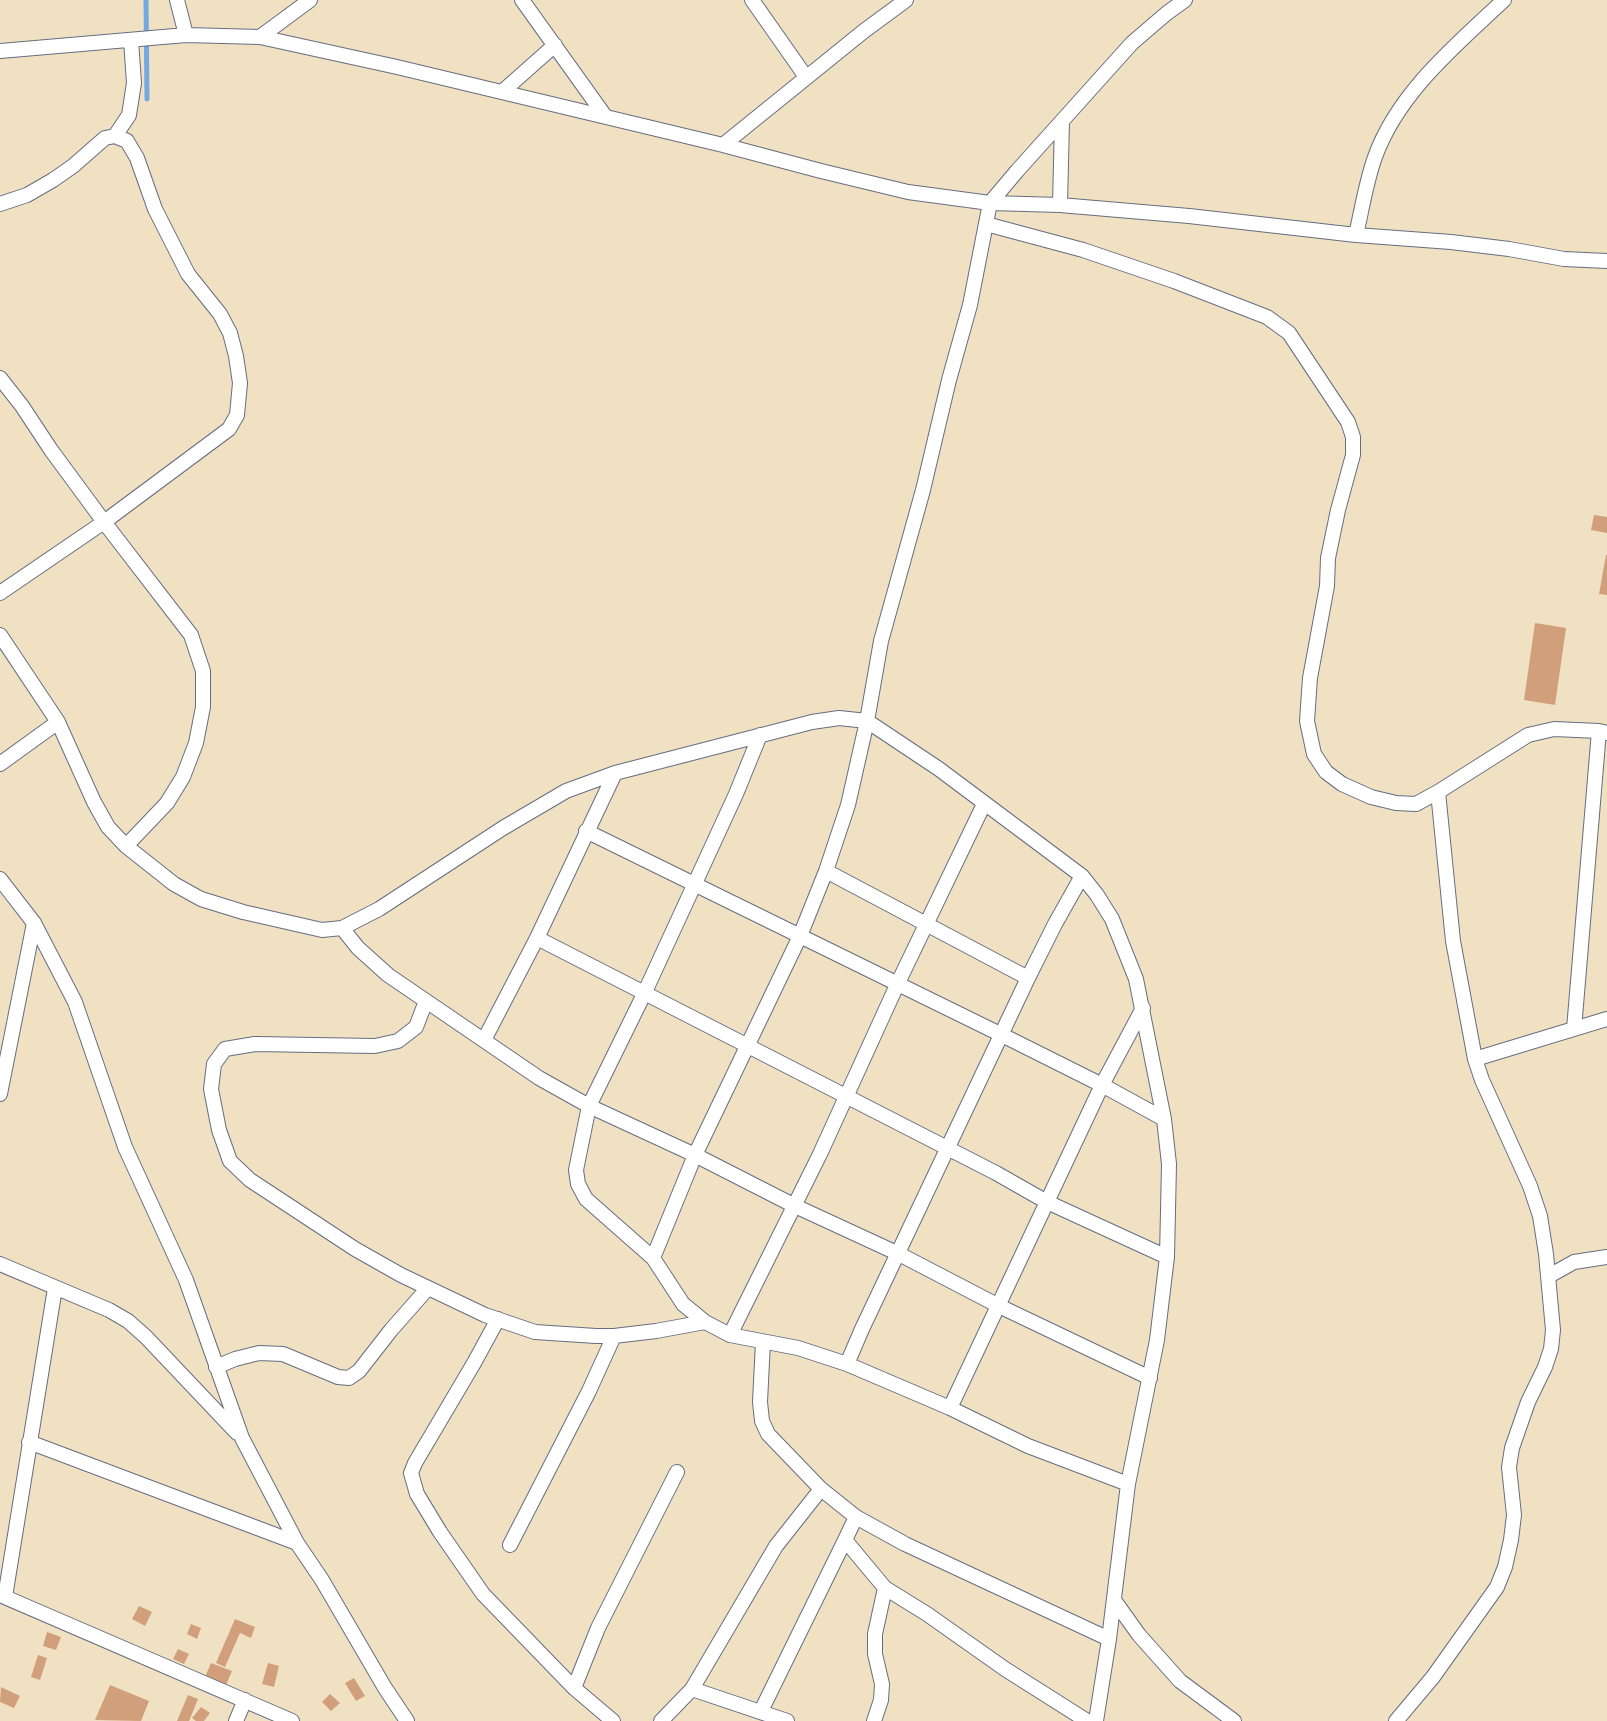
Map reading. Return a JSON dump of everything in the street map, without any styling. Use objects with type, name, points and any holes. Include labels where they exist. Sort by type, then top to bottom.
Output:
[{"type":"street","points":[[177,0],[186,35]]},
{"type":"street","points":[[260,37],[310,0]]},
{"type":"street","points":[[522,0],[605,116]]},
{"type":"street","points":[[752,0],[806,77]]},
{"type":"street","points":[[723,144],[906,0]]},
{"type":"street","points":[[653,1258],[695,1155],[800,936],[826,872],[848,805],[867,721],[881,641],[923,490],[948,380],[970,305],[990,203],[1132,43],[1185,0]]},
{"type":"street","points":[[1356,235],[1375,157],[1394,118],[1426,75],[1504,0]]},
{"type":"street","points":[[0,51],[186,35],[260,37],[397,67],[723,144],[821,171],[908,192],[990,203],[1060,205],[1189,216],[1356,235],[1470,244],[1564,259],[1607,260]]},
{"type":"street","points":[[116,136],[129,115],[134,83],[132,40]]},
{"type":"street","points":[[502,92],[555,45]]},
{"type":"street","points":[[1060,205],[1062,122]]},
{"type":"street","points":[[0,204],[27,195],[53,180],[106,138],[116,136],[127,141],[137,158],[155,209],[188,274],[220,314],[230,333],[240,383],[237,415],[229,429],[104,522],[0,593]]},
{"type":"street","points":[[986,224],[1083,250],[1174,281],[1267,317],[1289,333],[1348,422],[1353,437],[1353,455],[1328,558],[1327,586],[1310,678],[1307,721],[1314,754],[1326,772],[1342,784],[1370,797],[1396,803],[1416,804],[1528,734],[1554,729],[1603,732],[1574,1029]]},
{"type":"street","points":[[0,378],[104,522],[191,635],[203,671],[203,707],[198,734],[183,776],[167,804],[126,846]]},
{"type":"street","points":[[0,635],[58,722],[94,802],[108,827],[126,846],[174,884],[201,899],[292,924],[322,930],[342,928],[379,909],[503,828],[566,791],[615,773],[812,722],[839,718],[867,721],[939,769],[1082,876],[1112,919],[1136,979],[1164,1119],[1169,1164],[1167,1257],[1157,1340],[1128,1484],[1109,1639],[1096,1721]]},
{"type":"street","points":[[0,764],[58,722]]},
{"type":"street","points":[[760,735],[736,794],[644,994],[589,1106],[576,1170],[578,1184],[586,1199],[653,1258],[683,1304],[704,1322],[730,1335],[798,1348],[847,1364],[950,1408],[1028,1446],[1128,1484]]},
{"type":"street","points":[[484,1040],[537,938],[615,773]]},
{"type":"street","points":[[1396,1721],[1433,1677],[1497,1587],[1505,1567],[1514,1515],[1509,1467],[1512,1448],[1528,1402],[1546,1367],[1551,1349],[1553,1330],[1549,1276],[1540,1216],[1530,1186],[1474,1059],[1453,941],[1438,792]]},
{"type":"street","points":[[730,1335],[795,1206],[847,1097],[897,984],[984,804]]},
{"type":"street","points":[[586,831],[1002,1035],[1102,1085],[1164,1119]]},
{"type":"street","points":[[826,872],[1028,978]]},
{"type":"street","points":[[847,1364],[862,1328],[899,1254],[1028,978],[1082,876]]},
{"type":"street","points":[[0,879],[34,923],[75,1002],[125,1147],[186,1280],[242,1438],[297,1543],[322,1580],[407,1721]]},
{"type":"street","points":[[0,1094],[34,923]]},
{"type":"street","points":[[342,928],[358,948],[388,975],[539,1078],[589,1106],[695,1155],[795,1206],[899,1254],[1000,1306],[1150,1378]]},
{"type":"street","points":[[537,938],[947,1148],[1047,1202],[1167,1257]]},
{"type":"street","points":[[426,1001],[416,1027],[398,1041],[375,1046],[255,1044],[225,1050],[214,1064],[211,1089],[218,1130],[230,1161],[250,1180],[355,1249],[428,1288],[485,1315],[535,1332],[614,1336],[656,1331],[704,1322]]},
{"type":"street","points":[[950,1408],[1000,1306],[1102,1085],[1143,1008]]},
{"type":"street","points":[[1474,1059],[1607,1019]]},
{"type":"street","points":[[1549,1276],[1574,1262],[1607,1257]]},
{"type":"street","points":[[0,1264],[109,1310],[128,1320],[146,1336],[242,1438]]},
{"type":"street","points":[[55,1288],[3,1596],[292,1721]]},
{"type":"street","points":[[216,1367],[260,1353],[282,1354],[338,1377],[350,1378],[359,1371],[390,1330],[428,1288]]},
{"type":"street","points":[[498,1319],[415,1462],[411,1473],[416,1494],[483,1594],[574,1688],[613,1721]]},
{"type":"street","points":[[510,1545],[589,1391],[614,1336]]},
{"type":"street","points":[[762,1342],[760,1402],[762,1421],[772,1440],[821,1490],[856,1516],[905,1544],[1109,1639]]},
{"type":"street","points":[[29,1442],[297,1543]]},
{"type":"street","points":[[574,1688],[598,1628],[677,1472]]},
{"type":"street","points":[[661,1721],[692,1689],[776,1546],[821,1490]]},
{"type":"street","points":[[760,1711],[856,1516]]},
{"type":"street","points":[[845,1540],[885,1588],[927,1614],[1005,1670],[1087,1721]]},
{"type":"street","points":[[874,1721],[881,1700],[882,1684],[875,1654],[875,1634],[885,1588]]},
{"type":"street","points":[[1114,1600],[1139,1636],[1180,1681],[1234,1721]]},
{"type":"street","points":[[692,1689],[786,1721]]},
{"type":"street","points":[[236,1721],[245,1700]]},
{"type":"building","points":[[1594,515],[1607,517],[1607,533],[1591,530]]},
{"type":"building","points":[[1607,555],[1607,595],[1599,594]]},
{"type":"building","points":[[1535,623],[1566,628],[1555,705],[1524,700]]},
{"type":"building","points":[[139,1606],[152,1612],[145,1626],[132,1619]]},
{"type":"building","points":[[235,1619],[255,1627],[251,1638],[240,1633],[225,1667],[216,1663]]},
{"type":"building","points":[[191,1624],[201,1628],[197,1639],[187,1634]]},
{"type":"building","points":[[47,1632],[61,1637],[56,1650],[43,1646]]},
{"type":"building","points":[[178,1649],[189,1654],[184,1664],[173,1659]]},
{"type":"building","points":[[38,1655],[47,1658],[40,1680],[31,1677]]},
{"type":"building","points":[[211,1663],[232,1671],[226,1685],[205,1677]]},
{"type":"building","points":[[268,1663],[279,1666],[274,1687],[262,1684]]},
{"type":"building","points":[[354,1678],[365,1696],[356,1701],[345,1683]]},
{"type":"building","points":[[110,1685],[149,1701],[141,1721],[95,1720]]},
{"type":"building","points":[[1,1687],[20,1696],[14,1708],[0,1702]]},
{"type":"building","points":[[330,1694],[340,1703],[331,1711],[322,1702]]},
{"type":"building","points":[[188,1695],[198,1699],[189,1721],[177,1721]]},
{"type":"building","points":[[201,1707],[210,1713],[204,1721],[196,1721],[192,1718]]},
{"type":"waterway","points":[[146,0],[147,99]]}]
